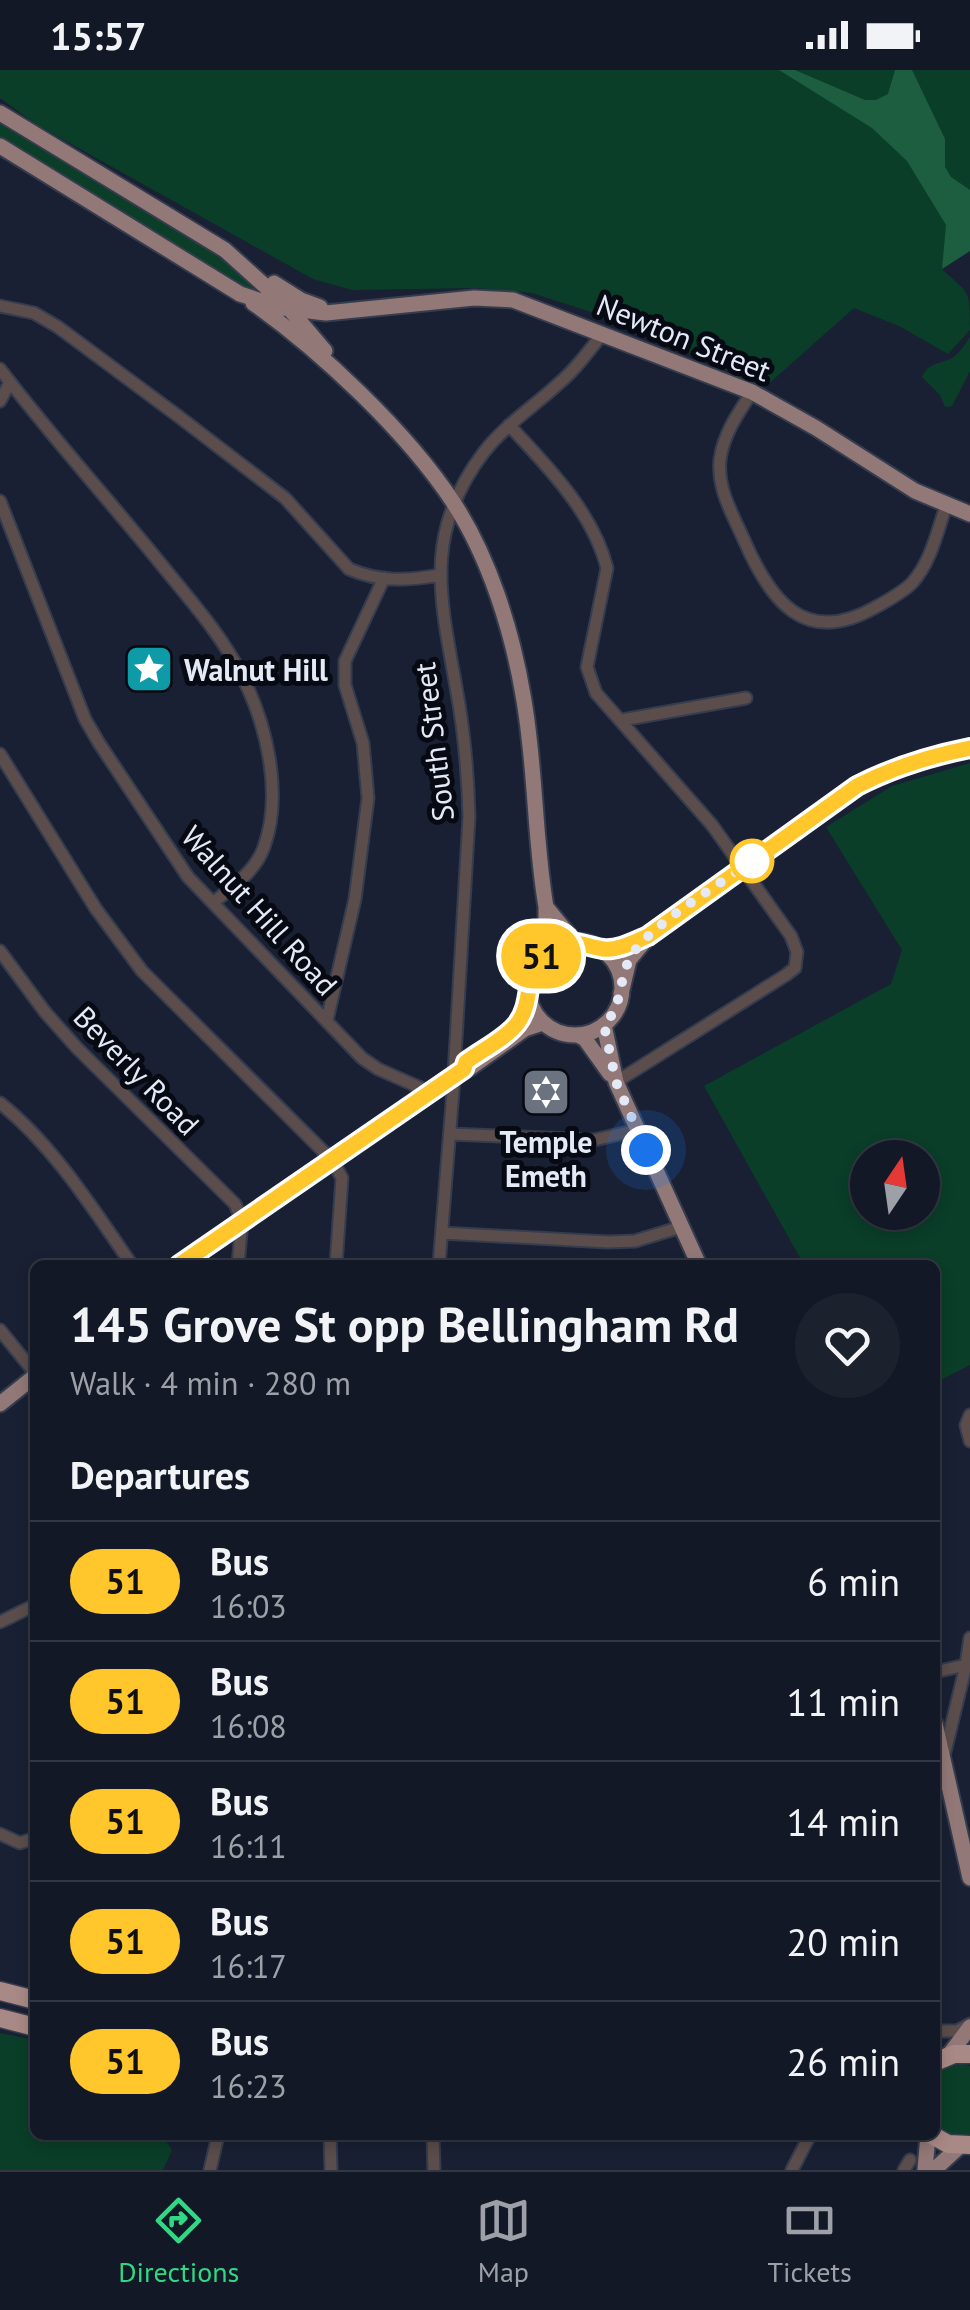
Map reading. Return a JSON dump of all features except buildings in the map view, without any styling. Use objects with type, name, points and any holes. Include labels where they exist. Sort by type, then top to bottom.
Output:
[{"type":"highway","points":[[0,1990],[30,1999]]},
{"type":"highway","points":[[0,2018],[30,2027]]},
{"type":"highway","points":[[940,2059],[970,2054]]},
{"type":"highway","points":[[940,2140],[966,2145]]},
{"type":"main road","points":[[0,113],[225,250],[290,310],[454,504],[492,583],[521,683],[546,934],[542,954],[530,976],[529,1000],[514,1027],[430,1092],[186,1260]]},
{"type":"main road","name":"Newton Street","points":[[0,146],[240,294],[290,310],[320,313],[496,298],[531,306],[752,392],[946,506],[970,514]]},
{"type":"main road","name":"Newton Street","points":[[225,250],[301,300],[352,312]]},
{"type":"main road","points":[[240,294],[297,336],[352,386]]},
{"type":"main road","points":[[542,954],[574,941],[600,949],[620,947],[648,936],[857,786],[901,765],[970,748]]},
{"type":"main road","points":[[546,907],[574,941]]},
{"type":"main road","points":[[578,1035],[604,1025],[612,1016],[629,960],[648,936]]},
{"type":"main road","points":[[600,949],[618,969],[621,994]]},
{"type":"main road","points":[[529,1000],[543,1023],[585,1039],[616,1082]]},
{"type":"main road","points":[[458,1072],[470,1068],[525,1029],[543,1023]]},
{"type":"main road","points":[[604,1025],[616,1082],[697,1260]]},
{"type":"main road","points":[[0,1404],[30,1378]]},
{"type":"main road","points":[[940,1742],[970,1878]]},
{"type":"main road","points":[[940,2059],[970,2025]]},
{"type":"main road","points":[[925,2170],[929,2140]]},
{"type":"main road","points":[[934,2170],[966,2145]]},
{"type":"street","points":[[0,306],[34,313],[58,327],[286,498],[349,569],[404,580],[439,574]]},
{"type":"street","name":"South Street","points":[[439,1260],[458,1072],[468,868],[468,788],[456,686],[440,602],[444,537],[454,504],[482,455],[509,425],[568,375],[603,333]]},
{"type":"street","points":[[0,369],[192,603],[242,676],[264,738],[271,810],[264,849],[251,870],[213,904]]},
{"type":"street","points":[[0,401],[10,382]]},
{"type":"street","points":[[752,392],[723,445],[720,480],[752,558],[773,596],[785,608],[816,622],[834,622],[864,614],[886,601],[912,583],[926,562],[946,506]]},
{"type":"street","points":[[509,425],[574,500],[599,542],[607,568],[587,667],[596,693],[683,789],[790,936],[797,952],[795,968],[616,1082]]},
{"type":"street","name":"Walnut Hill Road","points":[[0,501],[85,719],[167,848],[213,904],[362,1058],[430,1092]]},
{"type":"street","points":[[326,1020],[354,898],[368,798],[365,757],[345,685],[345,661],[384,578]]},
{"type":"street","points":[[622,720],[746,698]]},
{"type":"street","points":[[0,754],[96,909],[142,971],[342,1174],[336,1260]]},
{"type":"street","name":"Beverly Road","points":[[0,950],[77,1048],[219,1187],[235,1204],[242,1221]]},
{"type":"street","points":[[0,1103],[66,1173],[128,1260]]},
{"type":"street","points":[[450,1134],[594,1140],[637,1130]]},
{"type":"street","points":[[238,1260],[242,1221]]},
{"type":"street","points":[[442,1232],[608,1242],[635,1241],[681,1228]]},
{"type":"street","points":[[0,1330],[30,1368]]},
{"type":"street","points":[[970,1415],[966,1425],[970,1440]]},
{"type":"street","points":[[0,1622],[30,1607]]},
{"type":"street","points":[[944,1756],[970,1638]]},
{"type":"street","points":[[940,1671],[966,1666]]},
{"type":"street","points":[[0,1834],[20,1843],[30,1840]]},
{"type":"street","points":[[940,2031],[957,2031],[970,2025]]},
{"type":"street","points":[[210,2170],[217,2140]]},
{"type":"street","points":[[330,2140],[331,2170]]},
{"type":"street","points":[[433,2140],[434,2170]]},
{"type":"street","points":[[792,2170],[807,2140]]},
{"type":"green space","points":[[0,70],[970,70],[970,251],[942,269],[966,294],[970,330],[948,354],[899,326],[854,308],[765,387],[697,358],[666,336],[532,293],[477,288],[352,290],[313,279],[37,125],[0,98]]},
{"type":"green space","points":[[779,70],[795,70],[865,100],[876,100],[888,94],[895,70],[912,70],[945,139],[945,167],[951,177],[970,190],[970,251],[942,269],[946,225],[907,161],[872,128]]},
{"type":"green space","points":[[0,120],[217,251],[258,290],[237,284],[0,141]]},
{"type":"green space","points":[[970,337],[970,371],[952,406],[945,407],[940,395],[922,377],[931,366],[955,356]]},
{"type":"green space","points":[[970,763],[970,1365],[940,1380],[940,1260],[801,1260],[704,1086],[891,984],[902,950],[826,827],[892,786]]},
{"type":"green space","points":[[0,2033],[30,2039],[30,2140],[165,2140],[172,2150],[163,2170],[0,2170]]},
{"type":"green space","points":[[952,2065],[970,2066],[970,2135],[940,2129],[940,2072]]},
{"type":"bus line","name":"51","points":[[186,1260],[464,1069],[466,1062],[514,1027],[529,1000],[534,964],[549,949],[574,941],[609,949],[648,936],[857,786],[890,769],[935,754],[970,748]]},
{"type":"place","name":"Walnut Hill","points":[[149,669]]},
{"type":"place","name":"Temple Emeth","points":[[546,1092]]},
{"type":"route","points":[[646,1150],[616,1082],[604,1025],[618,1006],[629,960],[648,936],[752,861]]}]
